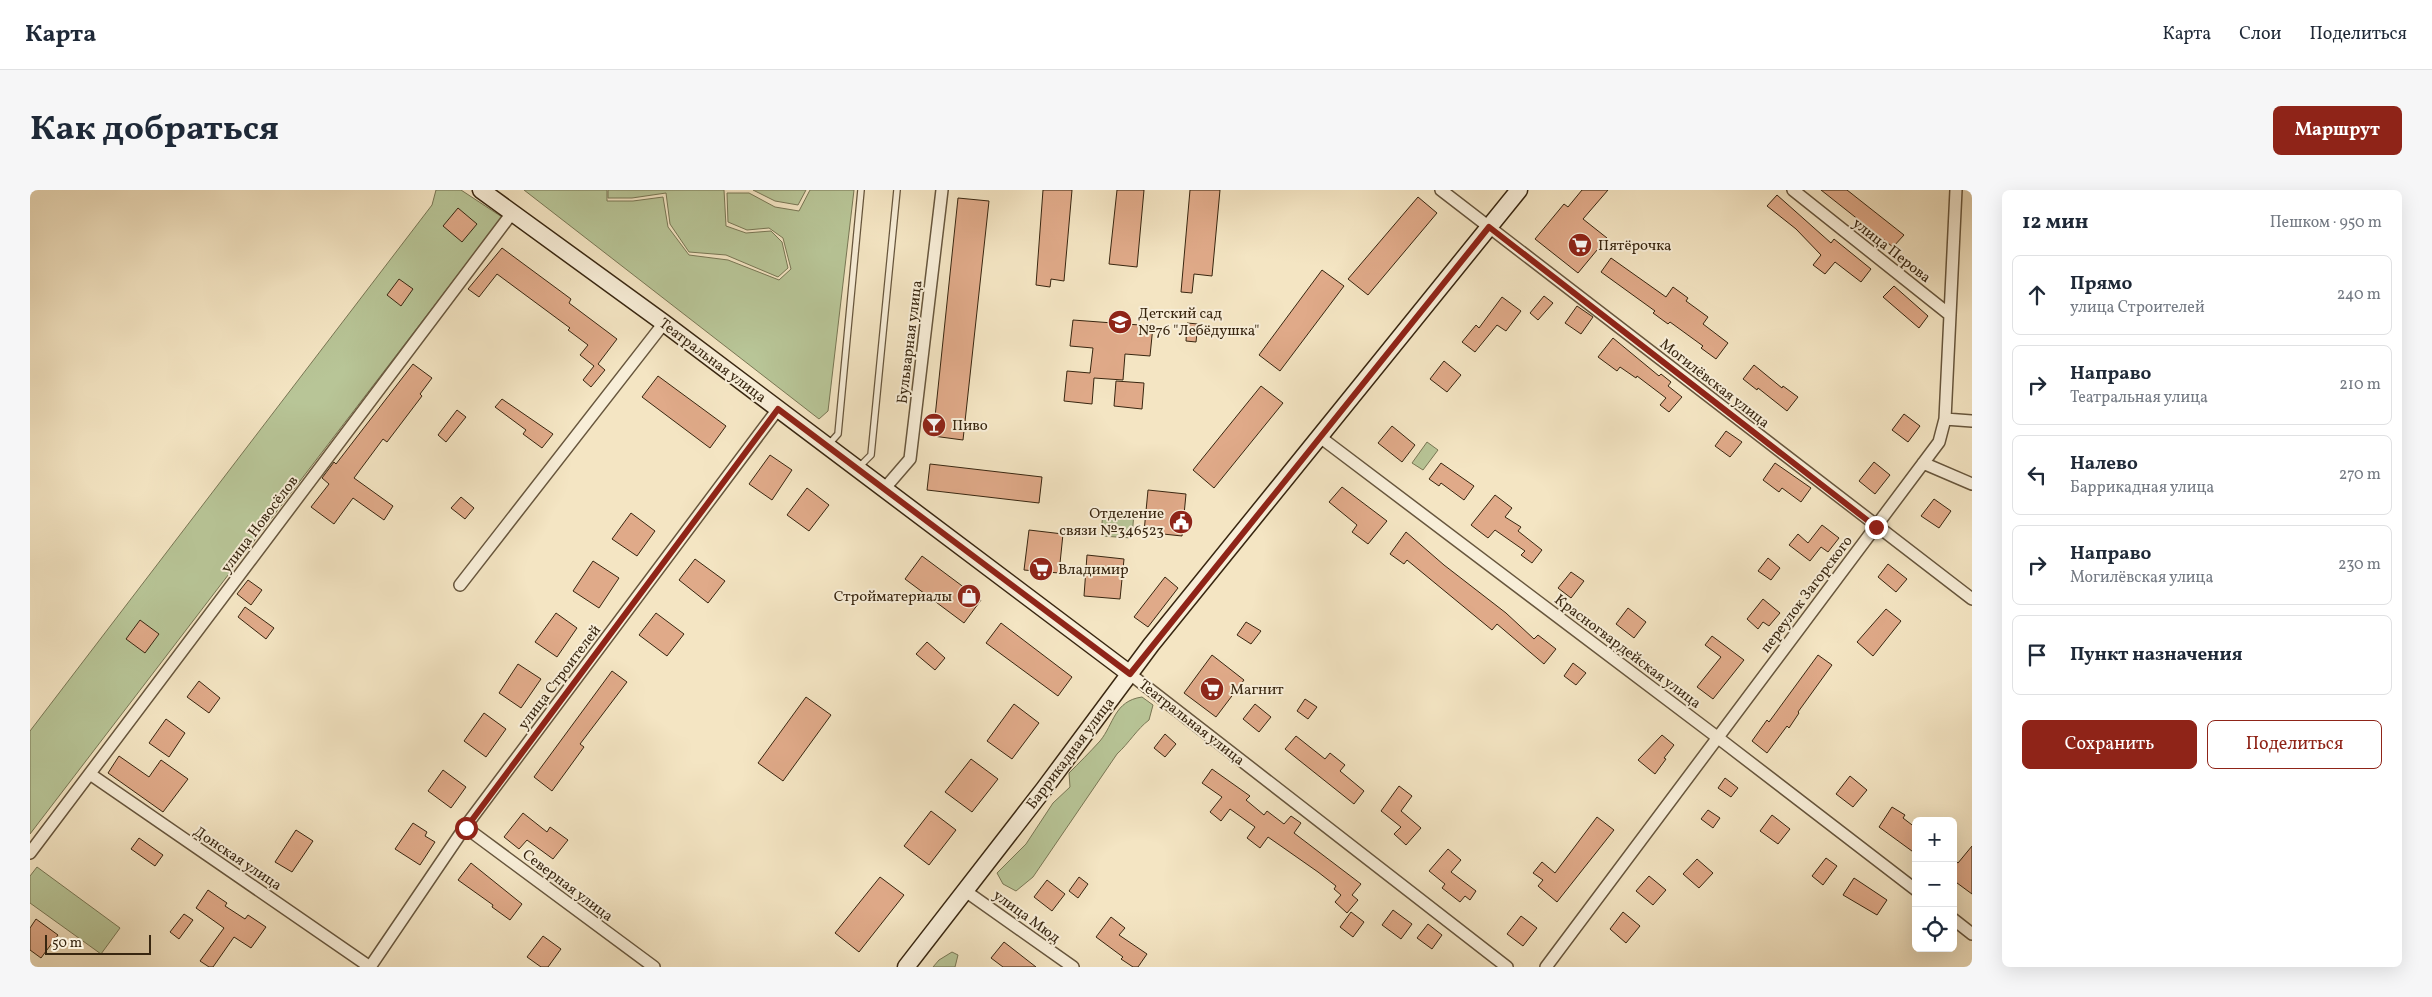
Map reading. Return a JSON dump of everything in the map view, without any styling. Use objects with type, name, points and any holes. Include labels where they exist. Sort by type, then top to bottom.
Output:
[{"type":"main road","name":"Театральная улица","points":[[481,190],[664,323],[1130,674]]},
{"type":"main road","name":"Баррикадная улица","points":[[906,967],[1044,789],[1130,674],[1519,190]]},
{"type":"street","name":"Бульварная улица","points":[[885,488],[910,459],[942,190]]},
{"type":"street","name":"Могилёвская улица","points":[[1441,190],[1876,527],[1972,599]]},
{"type":"street","name":"улица Перова","points":[[1792,190],[1950,315]]},
{"type":"street","name":"переулок Загорского","points":[[1546,967],[1939,442],[1945,419],[1956,190]]},
{"type":"street","name":"улица Новосёлов","points":[[30,853],[512,213]]},
{"type":"street","points":[[460,585],[664,323]]},
{"type":"street","name":"улица Строителей","points":[[370,967],[466,828],[778,409]]},
{"type":"street","points":[[1945,419],[1972,421]]},
{"type":"street","name":"Красногвардейская улица","points":[[1320,437],[1912,887]]},
{"type":"street","points":[[1923,463],[1972,484]]},
{"type":"street","name":"Театральная улица","points":[[1130,674],[1507,967]]},
{"type":"street","name":"Донская улица","points":[[90,774],[370,967]]},
{"type":"street","name":"Северная улица","points":[[466,828],[654,967]]},
{"type":"street","name":"улица Мюд","points":[[964,890],[1072,967]]},
{"type":"street","points":[[1957,922],[1972,934]]},
{"type":"lane","points":[[828,446],[838,434],[861,190]]},
{"type":"lane","points":[[858,469],[870,455],[897,190]]},
{"type":"green space","points":[[436,190],[461,190],[502,217],[30,834],[30,731],[432,205]]},
{"type":"green space","points":[[524,190],[607,190],[607,201],[633,201],[663,197],[668,227],[689,255],[728,260],[779,280],[791,269],[783,238],[769,228],[747,230],[728,222],[727,193],[749,193],[775,207],[799,211],[810,190],[854,190],[828,411],[819,419]]},
{"type":"green space","points":[[608,190],[724,190],[726,226],[746,233],[771,231],[782,242],[788,268],[778,277],[726,255],[689,252],[670,224],[666,193],[632,198],[608,198]]},
{"type":"green space","points":[[753,190],[806,190],[798,205],[775,201]]},
{"type":"green space","points":[[1427,442],[1438,450],[1423,470],[1412,463]]},
{"type":"green space","points":[[1103,510],[1134,512],[1132,538],[1101,536]]},
{"type":"green space","points":[[1142,697],[1153,705],[1149,720],[1117,754],[1033,877],[1016,891],[1003,884],[997,873],[1026,844],[1053,803],[1070,787],[1069,773],[1100,741],[1120,708],[1133,699]]},
{"type":"green space","points":[[37,867],[120,928],[101,954],[30,903],[30,876]]},
{"type":"green space","points":[[952,952],[958,955],[955,967],[933,967],[939,960]]},
{"type":"building","points":[[1043,190],[1072,190],[1064,281],[1051,279],[1050,287],[1036,285]]},
{"type":"building","points":[[1117,190],[1144,190],[1137,267],[1109,264]]},
{"type":"building","points":[[1190,190],[1220,190],[1212,276],[1194,274],[1192,293],[1181,292]]},
{"type":"building","name":"Пятёрочка","points":[[1582,190],[1608,190],[1583,219],[1607,238],[1578,273],[1535,239],[1564,204],[1568,207]]},
{"type":"building","points":[[1821,190],[1847,190],[1904,235],[1893,247]]},
{"type":"building","points":[[1777,195],[1831,243],[1834,239],[1871,269],[1861,282],[1835,262],[1825,274],[1813,265],[1821,255],[1796,229],[1767,206]]},
{"type":"building","points":[[1418,197],[1437,213],[1368,295],[1348,279]]},
{"type":"building","points":[[958,198],[989,201],[963,440],[933,436]]},
{"type":"building","points":[[458,208],[477,224],[462,242],[443,226]]},
{"type":"building","points":[[502,248],[571,299],[569,303],[617,339],[598,364],[605,370],[591,387],[583,380],[594,366],[580,355],[588,345],[568,330],[570,328],[497,274],[479,297],[468,289]]},
{"type":"building","points":[[1611,258],[1666,297],[1673,287],[1688,298],[1686,301],[1708,317],[1703,324],[1728,343],[1716,359],[1701,348],[1703,346],[1670,322],[1668,324],[1653,313],[1655,311],[1601,272]]},
{"type":"building","points":[[1322,270],[1344,286],[1280,371],[1259,355]]},
{"type":"building","points":[[399,279],[413,289],[401,306],[387,295]]},
{"type":"building","points":[[1894,286],[1928,316],[1919,328],[1883,297]]},
{"type":"building","points":[[1544,296],[1553,303],[1538,320],[1530,313]]},
{"type":"building","points":[[1502,297],[1521,311],[1506,331],[1497,325],[1475,352],[1462,342],[1476,325],[1479,328]]},
{"type":"building","points":[[1577,306],[1593,317],[1581,334],[1565,323]]},
{"type":"building","points":[[1073,320],[1153,326],[1150,356],[1125,354],[1123,380],[1094,378],[1092,404],[1064,401],[1067,371],[1090,373],[1093,348],[1070,346]]},
{"type":"building","points":[[1187,323],[1198,324],[1196,342],[1186,341]]},
{"type":"building","points":[[1613,338],[1659,376],[1661,374],[1671,382],[1668,386],[1682,397],[1669,412],[1660,405],[1666,398],[1637,376],[1636,378],[1620,367],[1617,371],[1598,357]]},
{"type":"building","points":[[1444,361],[1461,375],[1447,392],[1430,379]]},
{"type":"building","points":[[413,364],[432,378],[420,394],[422,396],[387,442],[383,439],[354,478],[393,506],[384,520],[353,498],[334,524],[311,507],[329,484],[322,478],[334,462],[336,464]]},
{"type":"building","points":[[1754,365],[1782,388],[1783,386],[1798,397],[1787,411],[1758,388],[1757,390],[1743,379]]},
{"type":"building","points":[[658,376],[726,426],[710,448],[642,397]]},
{"type":"building","points":[[1116,381],[1144,383],[1142,409],[1114,406]]},
{"type":"building","points":[[1261,386],[1283,403],[1214,488],[1193,470]]},
{"type":"building","points":[[502,399],[553,434],[542,448],[523,434],[526,430],[495,407]]},
{"type":"building","points":[[457,410],[466,417],[446,442],[438,435]]},
{"type":"building","points":[[1904,414],[1920,426],[1908,442],[1892,430]]},
{"type":"building","points":[[1392,426],[1415,445],[1402,462],[1378,443]]},
{"type":"building","points":[[1726,431],[1742,442],[1730,457],[1715,446]]},
{"type":"building","points":[[770,455],[792,470],[772,500],[749,484]]},
{"type":"building","points":[[1874,462],[1890,475],[1875,494],[1859,481]]},
{"type":"building","points":[[1441,463],[1474,486],[1464,500],[1441,483],[1439,486],[1429,479]]},
{"type":"building","points":[[1775,463],[1811,488],[1801,502],[1782,488],[1779,492],[1763,480]]},
{"type":"building","points":[[930,464],[1042,477],[1039,503],[927,490]]},
{"type":"building","points":[[1342,487],[1387,521],[1368,544],[1352,532],[1357,525],[1329,502]]},
{"type":"building","points":[[807,488],[829,505],[809,531],[787,515]]},
{"type":"building","points":[[1148,490],[1186,494],[1182,536],[1144,532]]},
{"type":"building","points":[[1495,495],[1512,508],[1505,517],[1521,527],[1518,531],[1542,550],[1532,563],[1521,555],[1525,551],[1495,530],[1488,538],[1471,525]]},
{"type":"building","points":[[461,497],[474,508],[465,519],[451,508]]},
{"type":"building","points":[[1934,499],[1951,511],[1939,528],[1921,516]]},
{"type":"building","points":[[631,513],[655,531],[637,556],[612,539]]},
{"type":"building","points":[[1822,525],[1839,538],[1828,552],[1821,547],[1810,561],[1789,545],[1798,534],[1808,543]]},
{"type":"building","points":[[1029,530],[1063,534],[1059,573],[1024,570]]},
{"type":"building","points":[[1406,532],[1444,565],[1506,613],[1534,639],[1538,635],[1556,649],[1544,664],[1497,624],[1492,630],[1407,560],[1404,564],[1390,554]]},
{"type":"building","points":[[1087,555],[1124,559],[1120,599],[1084,596]]},
{"type":"building","points":[[922,556],[981,600],[964,623],[905,579]]},
{"type":"building","points":[[1768,558],[1780,568],[1771,580],[1758,571]]},
{"type":"building","points":[[695,559],[725,581],[708,603],[679,580]]},
{"type":"building","points":[[593,561],[619,578],[599,608],[573,591]]},
{"type":"building","points":[[1888,564],[1907,579],[1896,592],[1878,577]]},
{"type":"building","points":[[1571,572],[1584,581],[1571,598],[1558,588]]},
{"type":"building","points":[[1165,577],[1178,588],[1148,627],[1134,617]]},
{"type":"building","points":[[248,580],[262,590],[251,605],[237,594]]},
{"type":"building","points":[[1763,599],[1780,613],[1769,626],[1763,622],[1758,629],[1747,619]]},
{"type":"building","points":[[245,607],[274,628],[266,639],[238,617]]},
{"type":"building","points":[[1628,608],[1646,622],[1634,638],[1616,624]]},
{"type":"building","points":[[1886,609],[1901,621],[1873,656],[1857,642]]},
{"type":"building","points":[[556,613],[577,628],[557,657],[535,642]]},
{"type":"building","points":[[656,613],[684,634],[667,656],[639,635]]},
{"type":"building","points":[[140,620],[159,634],[145,653],[126,639]]},
{"type":"building","points":[[1246,622],[1261,631],[1251,644],[1237,635]]},
{"type":"building","points":[[1001,623],[1072,677],[1058,696],[986,643]]},
{"type":"building","points":[[1712,636],[1744,660],[1713,699],[1697,687],[1721,657],[1705,645]]},
{"type":"building","points":[[927,642],[945,658],[935,670],[916,654]]},
{"type":"building","name":"Магнит","points":[[1212,655],[1244,680],[1216,717],[1184,693]]},
{"type":"building","points":[[1818,655],[1832,665],[1798,712],[1789,728],[1787,726],[1767,753],[1752,741],[1767,720],[1769,722]]},
{"type":"building","points":[[1573,663],[1586,673],[1576,685],[1564,676]]},
{"type":"building","points":[[518,664],[541,679],[521,708],[499,693]]},
{"type":"building","points":[[612,671],[627,682],[580,744],[584,747],[552,791],[534,777]]},
{"type":"building","points":[[199,681],[220,698],[209,713],[187,697]]},
{"type":"building","points":[[806,697],[831,715],[783,781],[758,763]]},
{"type":"building","points":[[1305,699],[1317,707],[1308,719],[1297,711]]},
{"type":"building","points":[[1014,704],[1039,723],[1012,759],[987,741]]},
{"type":"building","points":[[1255,704],[1271,717],[1259,732],[1243,719]]},
{"type":"building","points":[[484,713],[506,729],[486,757],[464,741]]},
{"type":"building","points":[[166,719],[185,733],[169,757],[149,743]]},
{"type":"building","points":[[1165,734],[1176,744],[1165,757],[1154,748]]},
{"type":"building","points":[[1662,735],[1674,745],[1655,774],[1638,760]]},
{"type":"building","points":[[1296,736],[1325,759],[1330,753],[1345,765],[1340,771],[1364,791],[1354,804],[1285,749]]},
{"type":"building","points":[[119,756],[149,777],[161,760],[188,779],[163,812],[108,773]]},
{"type":"building","points":[[971,759],[998,779],[972,812],[945,792]]},
{"type":"building","points":[[1212,769],[1250,796],[1246,800],[1264,815],[1267,811],[1284,824],[1291,816],[1301,823],[1294,833],[1361,884],[1352,895],[1358,900],[1347,913],[1335,902],[1341,895],[1334,889],[1336,886],[1318,872],[1268,837],[1260,848],[1247,838],[1255,827],[1230,809],[1221,821],[1210,812],[1222,797],[1202,783]]},
{"type":"building","points":[[443,770],[466,787],[451,808],[428,791]]},
{"type":"building","points":[[1850,776],[1867,790],[1853,807],[1836,794]]},
{"type":"building","points":[[1725,778],[1738,788],[1731,797],[1718,788]]},
{"type":"building","points":[[1399,786],[1412,796],[1401,811],[1421,828],[1406,845],[1394,834],[1401,827],[1381,811]]},
{"type":"building","points":[[1892,807],[1905,815],[1903,818],[1912,825],[1912,851],[1879,827]]},
{"type":"building","points":[[1708,810],[1720,818],[1713,828],[1701,819]]},
{"type":"building","points":[[931,811],[956,830],[929,865],[904,846]]},
{"type":"building","points":[[523,813],[547,832],[550,827],[568,840],[553,859],[527,840],[519,849],[504,837]]},
{"type":"building","points":[[1772,815],[1790,829],[1778,844],[1760,831]]},
{"type":"building","points":[[1597,817],[1614,830],[1557,902],[1538,886],[1543,880],[1533,873],[1542,862],[1555,873]]},
{"type":"building","points":[[413,823],[427,832],[425,836],[435,842],[420,865],[395,849]]},
{"type":"building","points":[[296,830],[313,841],[292,872],[275,862]]},
{"type":"building","points":[[139,838],[163,855],[155,866],[131,849]]},
{"type":"building","points":[[1972,846],[1972,894],[1957,883],[1958,863]]},
{"type":"building","points":[[1448,849],[1461,860],[1451,872],[1476,891],[1470,900],[1465,896],[1460,902],[1442,888],[1445,884],[1429,871]]},
{"type":"building","points":[[1826,858],[1837,866],[1823,885],[1812,876]]},
{"type":"building","points":[[1697,859],[1713,873],[1699,888],[1683,874]]},
{"type":"building","points":[[471,863],[522,904],[510,920],[492,907],[493,905],[458,880]]},
{"type":"building","points":[[1649,876],[1666,890],[1653,905],[1636,891]]},
{"type":"building","points":[[880,877],[904,895],[859,952],[835,933]]},
{"type":"building","points":[[1079,877],[1088,884],[1078,898],[1069,891]]},
{"type":"building","points":[[1854,878],[1887,900],[1877,915],[1843,895]]},
{"type":"building","points":[[1047,880],[1065,894],[1052,911],[1034,897]]},
{"type":"building","points":[[208,890],[227,903],[225,906],[245,919],[248,915],[266,927],[251,948],[234,937],[213,967],[209,967],[200,961],[224,928],[196,908]]},
{"type":"building","points":[[1393,910],[1412,924],[1401,939],[1382,925]]},
{"type":"building","points":[[1351,912],[1364,922],[1353,937],[1340,927]]},
{"type":"building","points":[[1623,912],[1640,926],[1626,943],[1610,929]]},
{"type":"building","points":[[184,914],[193,920],[179,939],[170,932]]},
{"type":"building","points":[[1521,916],[1537,928],[1523,946],[1507,934]]},
{"type":"building","points":[[1111,917],[1125,928],[1119,935],[1147,954],[1138,967],[1133,967],[1121,959],[1123,957],[1096,937]]},
{"type":"building","points":[[36,919],[58,935],[41,958],[30,950],[30,928]]},
{"type":"building","points":[[1428,924],[1442,935],[1432,949],[1417,938]]},
{"type":"building","points":[[543,936],[561,949],[548,967],[541,967],[527,957]]},
{"type":"building","points":[[1004,942],[1036,967],[1003,967],[991,958]]},
{"type":"place","name":"Пятёрочка","points":[[1580,245]]},
{"type":"place","name":"Детский сад №76 \"Лебёдушка\"","points":[[1120,322]]},
{"type":"place","name":"Пиво","points":[[934,425]]},
{"type":"place","name":"Отделение связи №346523","points":[[1181,522]]},
{"type":"place","name":"Владимир","points":[[1041,569]]},
{"type":"place","name":"Стройматериалы","points":[[969,596]]},
{"type":"place","name":"Магнит","points":[[1212,689]]},
{"type":"route","points":[[466,828],[778,409],[1130,674],[1151,645],[1489,227],[1876,527]]}]
